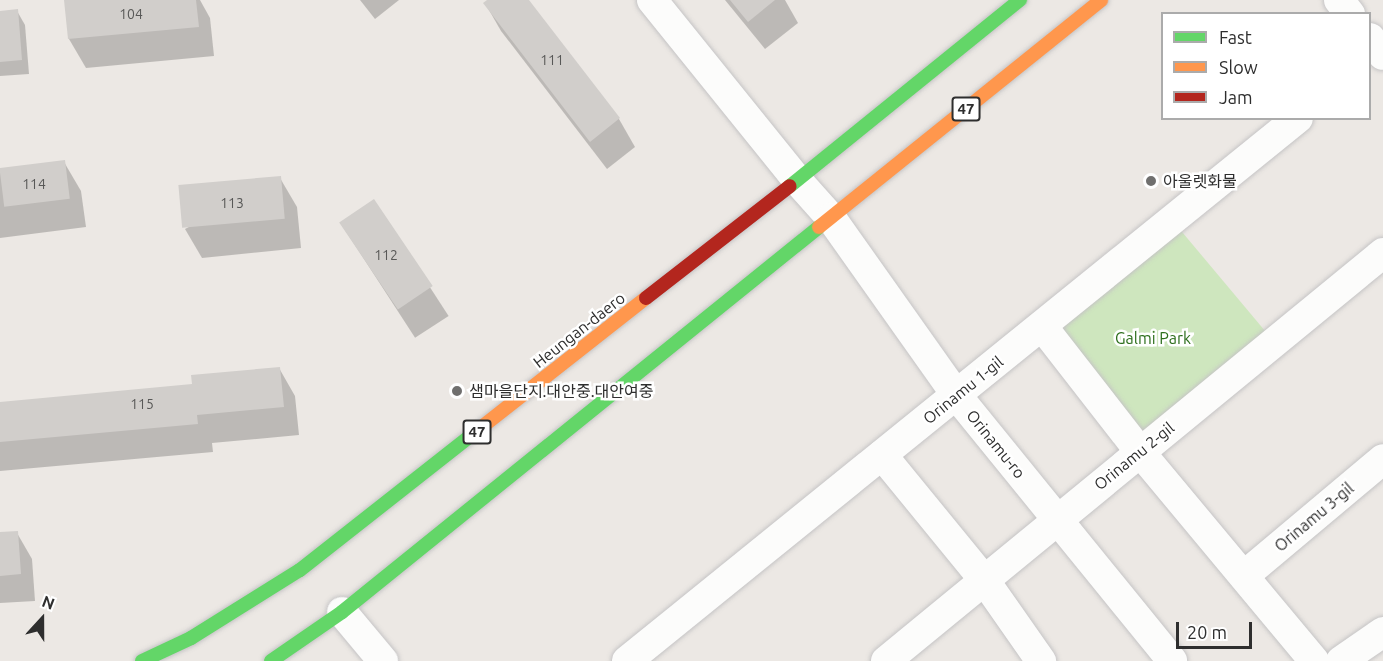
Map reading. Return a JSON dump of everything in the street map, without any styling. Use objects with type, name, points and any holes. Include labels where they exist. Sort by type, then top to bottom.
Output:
[{"type":"main road","name":"Heungan-daero","points":[[142,661],[191,638],[300,570],[797,180],[873,125],[1020,0]]},
{"type":"main road","name":"47","points":[[271,661],[342,612],[831,218],[898,157],[1101,0]]},
{"type":"street","name":"Orinamu-ro","points":[[652,0],[797,180],[831,218],[957,396],[1173,661]]},
{"type":"street","points":[[1339,0],[1348,12]]},
{"type":"street","name":"Orinamu 1-gil","points":[[627,661],[1296,120]]},
{"type":"street","name":"Orinamu 2-gil","points":[[886,661],[1383,253]]},
{"type":"street","points":[[1042,326],[1140,452],[1245,575],[1314,661]]},
{"type":"street","points":[[882,455],[985,581],[1041,661]]},
{"type":"street","name":"Orinamu 3-gil","points":[[1245,575],[1383,459]]},
{"type":"street","points":[[342,612],[383,661]]},
{"type":"street","points":[[1341,661],[1383,632]]},
{"type":"green space","name":"Galmi Park","points":[[1172,220],[1274,342],[1146,450],[1043,328]]},
{"type":"building","points":[[64,0],[196,0],[199,27],[68,39]]},
{"type":"building","points":[[487,0],[529,0],[620,118],[590,142],[483,3]]},
{"type":"building","points":[[730,0],[775,0],[748,22]]},
{"type":"building","points":[[18,9],[22,60],[0,62],[0,11]]},
{"type":"building","points":[[65,160],[70,199],[4,207],[0,168]]},
{"type":"building","points":[[281,176],[285,219],[182,228],[178,185]]},
{"type":"building","points":[[374,199],[433,286],[398,310],[339,222]]},
{"type":"building","points":[[280,367],[284,407],[197,415],[198,424],[0,442],[0,402],[192,384],[191,375]]},
{"type":"building","points":[[18,531],[21,574],[0,576],[0,532]]},
{"type":"traffic: fast","points":[[790,186],[1020,0]]},
{"type":"traffic: fast","points":[[271,661],[342,612],[819,227]]},
{"type":"traffic: fast","points":[[142,661],[191,638],[300,570],[478,430]]},
{"type":"traffic: slow","points":[[819,227],[1101,0]]},
{"type":"traffic: slow","points":[[478,430],[646,298]]},
{"type":"traffic: jam","points":[[646,298],[790,186]]},
{"type":"place","name":"아울렛화물","points":[[1151,181]]},
{"type":"place","name":"샘마을단지.대안중.대안여중","points":[[457,391]]}]
